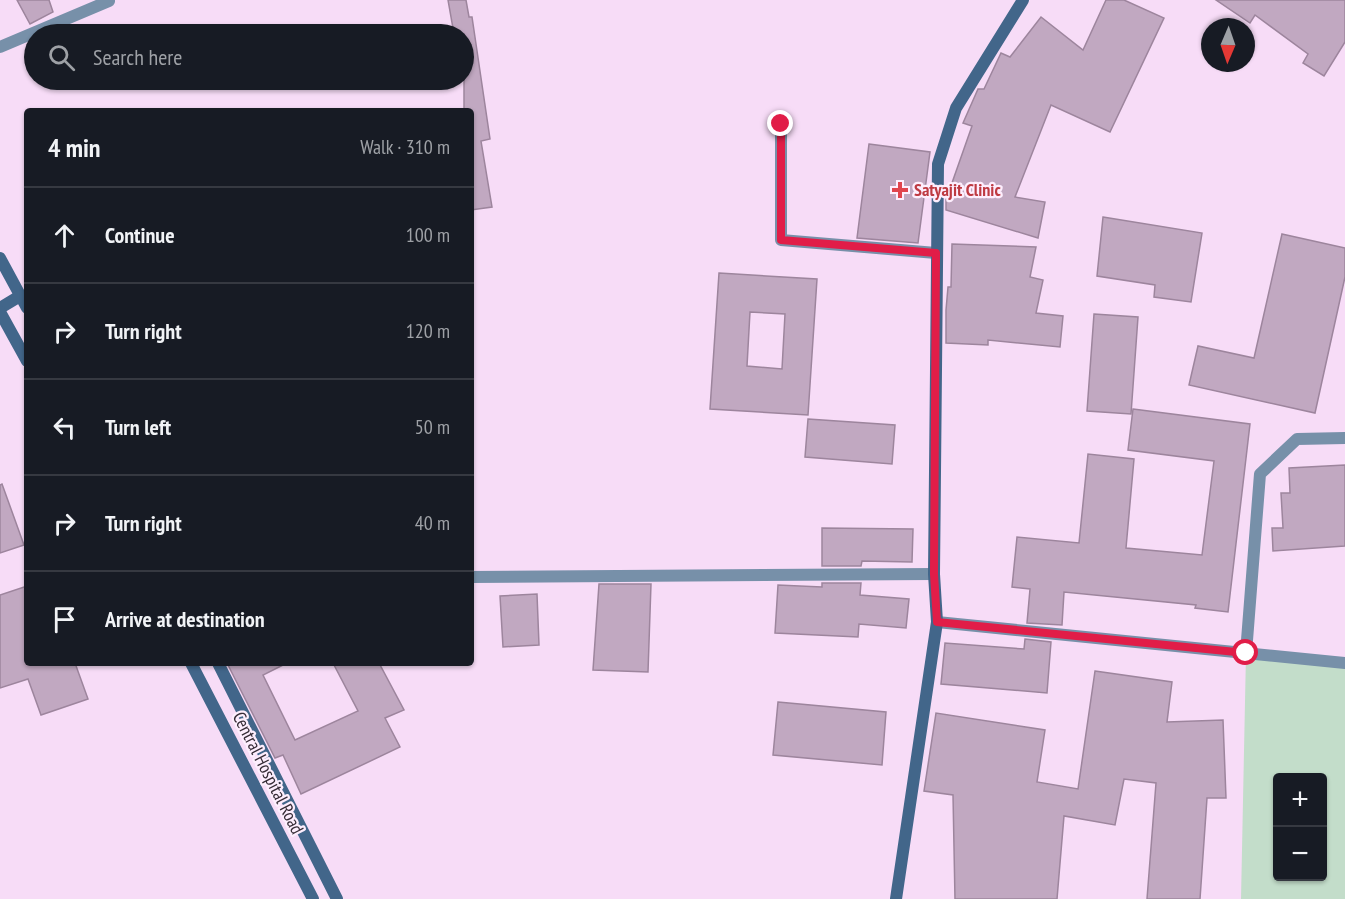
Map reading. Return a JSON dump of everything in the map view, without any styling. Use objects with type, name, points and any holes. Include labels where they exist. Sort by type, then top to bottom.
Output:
[{"type":"street","points":[[896,899],[937,622],[934,574],[938,164],[956,108],[1023,0]]},
{"type":"street","points":[[54,24],[109,1]]},
{"type":"street","points":[[0,47],[24,37]]},
{"type":"street","points":[[781,124],[781,240],[936,253]]},
{"type":"street","points":[[0,258],[24,303]]},
{"type":"street","points":[[20,296],[0,310],[24,356]]},
{"type":"street","points":[[1246,653],[1260,474],[1298,439],[1345,438]]},
{"type":"street","points":[[474,577],[934,574]]},
{"type":"street","points":[[937,622],[1345,663]]},
{"type":"street","name":"Central Hospital Road","points":[[193,666],[313,899]]},
{"type":"street","name":"Central Hospital Road","points":[[220,666],[338,899]]},
{"type":"green space","points":[[1246,653],[1345,666],[1345,899],[1241,899]]},
{"type":"building","points":[[17,0],[49,0],[53,12],[30,24]]},
{"type":"building","points":[[448,0],[466,0],[469,17],[472,17],[473,24],[452,24]]},
{"type":"building","points":[[1106,0],[1124,0],[1164,18],[1110,132],[1051,105],[1015,197],[1045,202],[1038,238],[946,210],[946,200],[972,126],[963,123],[978,89],[984,89],[1001,53],[1010,57],[1041,17],[1083,50]]},
{"type":"building","points":[[1216,0],[1345,0],[1345,42],[1324,76],[1303,63],[1308,54],[1255,15],[1253,18],[1243,18]]},
{"type":"building","points":[[474,31],[490,139],[481,141],[492,207],[474,210],[474,108],[464,108],[464,90],[474,90]]},
{"type":"building","points":[[869,144],[930,152],[918,243],[857,238]]},
{"type":"building","points":[[1103,217],[1202,233],[1191,302],[1154,297],[1155,285],[1097,276]]},
{"type":"building","points":[[1282,234],[1345,248],[1345,277],[1315,413],[1189,385],[1198,346],[1254,358]]},
{"type":"building","points":[[952,244],[1036,247],[1030,277],[1043,280],[1036,313],[1063,316],[1060,347],[988,340],[988,345],[946,343],[946,310],[948,287],[951,287]]},
{"type":"building","points":[[719,273],[817,279],[808,415],[710,409]],"holes":[[[750,312],[785,314],[782,369],[747,366]]]},
{"type":"building","points":[[1094,314],[1138,317],[1131,414],[1087,411]]},
{"type":"building","points":[[1133,409],[1250,424],[1228,612],[1195,608],[1196,605],[1064,592],[1062,625],[1027,623],[1030,589],[1012,587],[1017,537],[1079,543],[1088,454],[1134,459],[1126,548],[1202,555],[1214,461],[1128,450]]},
{"type":"building","points":[[808,419],[895,425],[892,464],[805,457]]},
{"type":"building","points":[[1345,465],[1345,546],[1273,551],[1272,528],[1283,528],[1281,493],[1290,493],[1289,468]]},
{"type":"building","points":[[2,484],[24,545],[0,553],[0,485]]},
{"type":"building","points":[[822,528],[913,529],[912,562],[862,561],[861,566],[822,566]]},
{"type":"building","points":[[822,583],[861,583],[860,595],[909,599],[906,628],[859,624],[858,637],[775,633],[778,585],[822,587]]},
{"type":"building","points":[[599,584],[651,584],[648,672],[593,670]]},
{"type":"building","points":[[24,587],[24,666],[76,666],[88,699],[41,715],[28,679],[0,688],[0,595]]},
{"type":"building","points":[[537,594],[539,645],[503,647],[500,596]]},
{"type":"building","points":[[1025,639],[1051,642],[1047,693],[941,684],[945,643],[1024,649]]},
{"type":"building","points":[[229,666],[281,666],[263,675],[295,740],[358,711],[335,666],[381,666],[404,710],[385,718],[400,747],[301,794],[283,755],[275,758]]},
{"type":"building","points":[[1095,671],[1172,682],[1167,722],[1223,720],[1226,798],[1207,798],[1200,899],[1147,899],[1156,783],[1124,779],[1115,825],[1064,816],[1057,899],[955,899],[953,795],[924,791],[936,713],[1045,730],[1037,782],[1078,789]]},
{"type":"building","points":[[778,702],[886,712],[882,765],[773,755]]},
{"type":"place","name":"Satyajit Clinic","points":[[900,190]]},
{"type":"route","points":[[781,124],[781,240],[936,253],[934,574],[937,622],[1246,653]]}]
